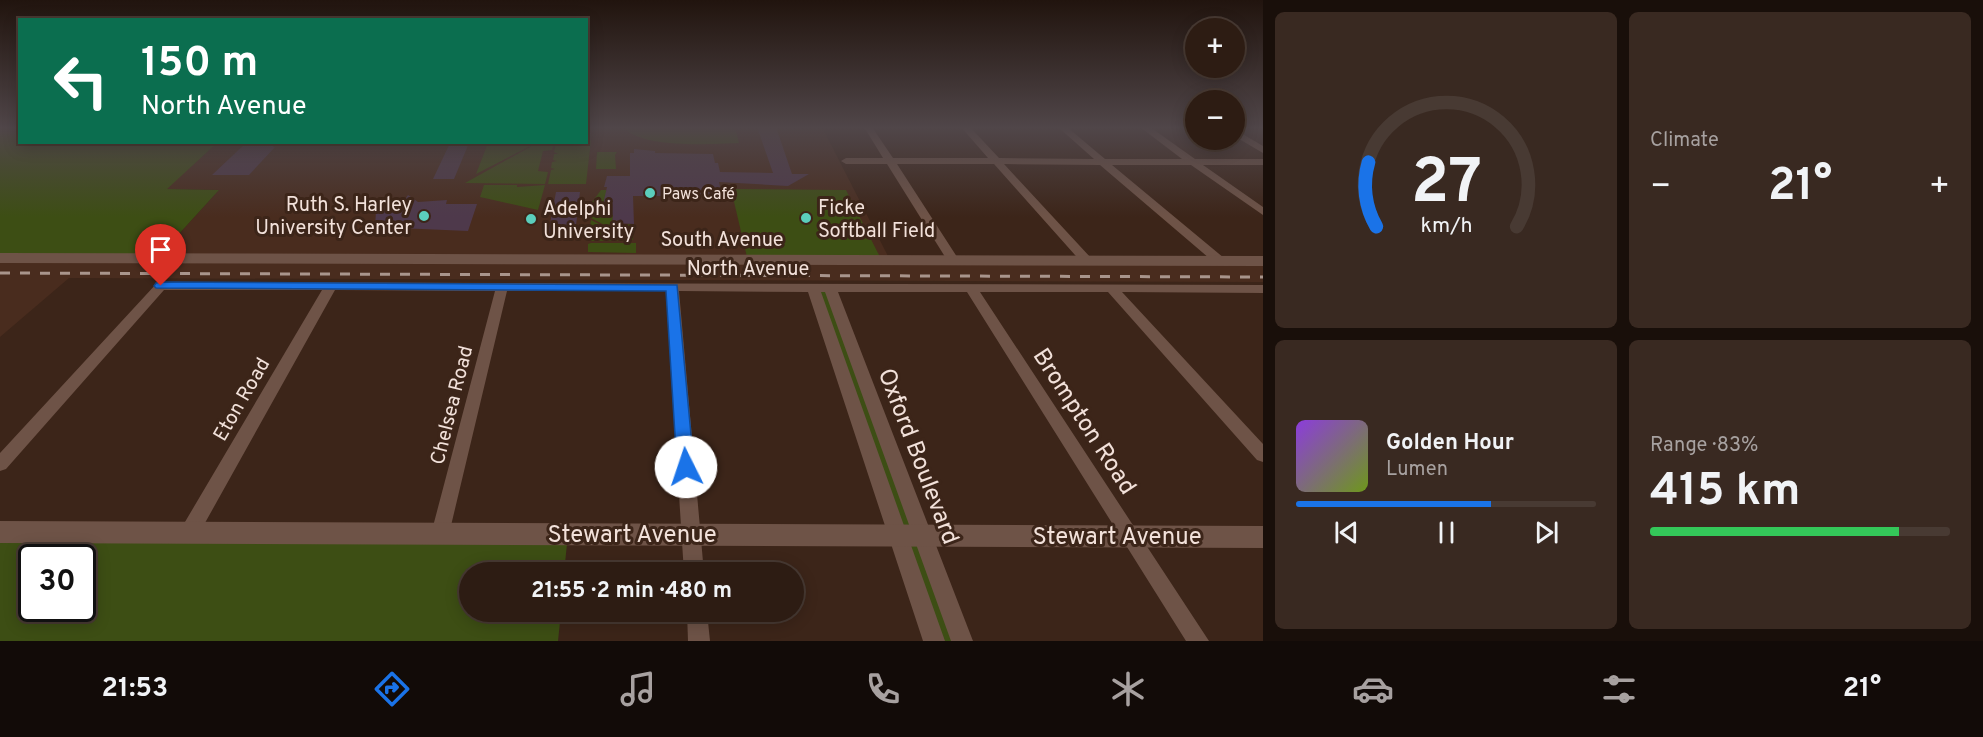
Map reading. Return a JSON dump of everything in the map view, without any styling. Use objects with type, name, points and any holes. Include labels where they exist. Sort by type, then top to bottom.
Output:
[{"type":"street","points":[[887,157],[953,260]]},
{"type":"street","points":[[992,157],[1087,261]]},
{"type":"street","points":[[1098,157],[1220,261]]},
{"type":"street","points":[[1186,157],[1263,212]]},
{"type":"street","points":[[846,161],[1263,162]]},
{"type":"street","name":"South Avenue","points":[[0,258],[1263,261]]},
{"type":"street","name":"North Avenue","points":[[0,464],[161,286],[1112,288],[1260,292]]},
{"type":"street","name":"Eton Road","points":[[189,532],[331,286]]},
{"type":"street","name":"Chelsea Road","points":[[440,534],[502,287]]},
{"type":"street","points":[[672,287],[693,562]]},
{"type":"street","name":"Oxford Boulevard","points":[[821,288],[866,384],[962,641]]},
{"type":"street","name":"Oxford Boulevard","points":[[821,288],[846,384],[934,641]]},
{"type":"street","name":"Brompton Road","points":[[971,288],[1198,641]]},
{"type":"street","points":[[1112,288],[1263,454]]},
{"type":"street","points":[[846,384],[866,384]]},
{"type":"street","name":"Stewart Avenue","points":[[0,532],[1263,537]]},
{"type":"street","points":[[698,622],[699,641]]},
{"type":"shaded area","name":"Adelphi University","points":[[202,157],[837,157],[890,260],[1263,260],[1263,282],[69,278],[0,337],[0,258],[157,258],[219,190],[166,189]]},
{"type":"green space","points":[[0,157],[202,157],[167,189],[219,190],[157,258],[0,257]]},
{"type":"green space","points":[[482,157],[509,157],[476,174]]},
{"type":"green space","points":[[512,157],[542,157],[538,171],[548,172],[545,184],[465,183]]},
{"type":"green space","points":[[554,157],[589,157],[586,184],[548,184],[551,170],[555,169],[551,168],[552,162],[557,161],[553,160]]},
{"type":"green space","points":[[597,157],[615,157],[616,169],[596,169]]},
{"type":"green space","points":[[484,185],[517,185],[517,187],[545,185],[538,210],[480,197]]},
{"type":"green space","points":[[731,189],[846,190],[880,257],[747,257]]},
{"type":"green space","points":[[601,190],[606,190],[605,215],[613,213],[612,226],[634,224],[633,240],[591,218],[592,202]]},
{"type":"green space","points":[[591,220],[631,240],[592,241],[588,239]]},
{"type":"green space","points":[[636,243],[636,253],[588,252],[588,244]]},
{"type":"green space","points":[[815,289],[829,289],[960,641],[937,641]]},
{"type":"green space","points":[[0,531],[568,534],[565,562],[459,562],[459,622],[560,622],[558,641],[0,641]]},
{"type":"building","points":[[231,157],[266,157],[249,175],[212,175]]},
{"type":"building","points":[[443,157],[463,157],[454,179],[433,179]]},
{"type":"building","points":[[630,157],[714,157],[720,172],[773,173],[767,157],[786,157],[792,174],[809,174],[788,186],[719,182],[722,196],[633,196],[634,224],[612,223],[613,215],[605,215],[604,200],[607,187],[604,187],[607,176],[630,176]]},
{"type":"building","points":[[556,192],[580,192],[575,234],[548,234]]},
{"type":"building","name":"Ruth S. Harley University Center","points":[[408,195],[418,202],[447,200],[446,204],[477,204],[468,231],[375,227],[376,211],[384,201],[404,201]]},
{"type":"railway","points":[[0,273],[1263,277]]},
{"type":"place","name":"Paws Café","points":[[650,193]]},
{"type":"place","name":"Ruth S. Harley University Center","points":[[424,216]]},
{"type":"place","name":"Ficke Softball Field","points":[[806,218]]},
{"type":"place","name":"Adelphi University","points":[[531,219]]},
{"type":"route","points":[[161,286],[672,287],[686,467]]}]
